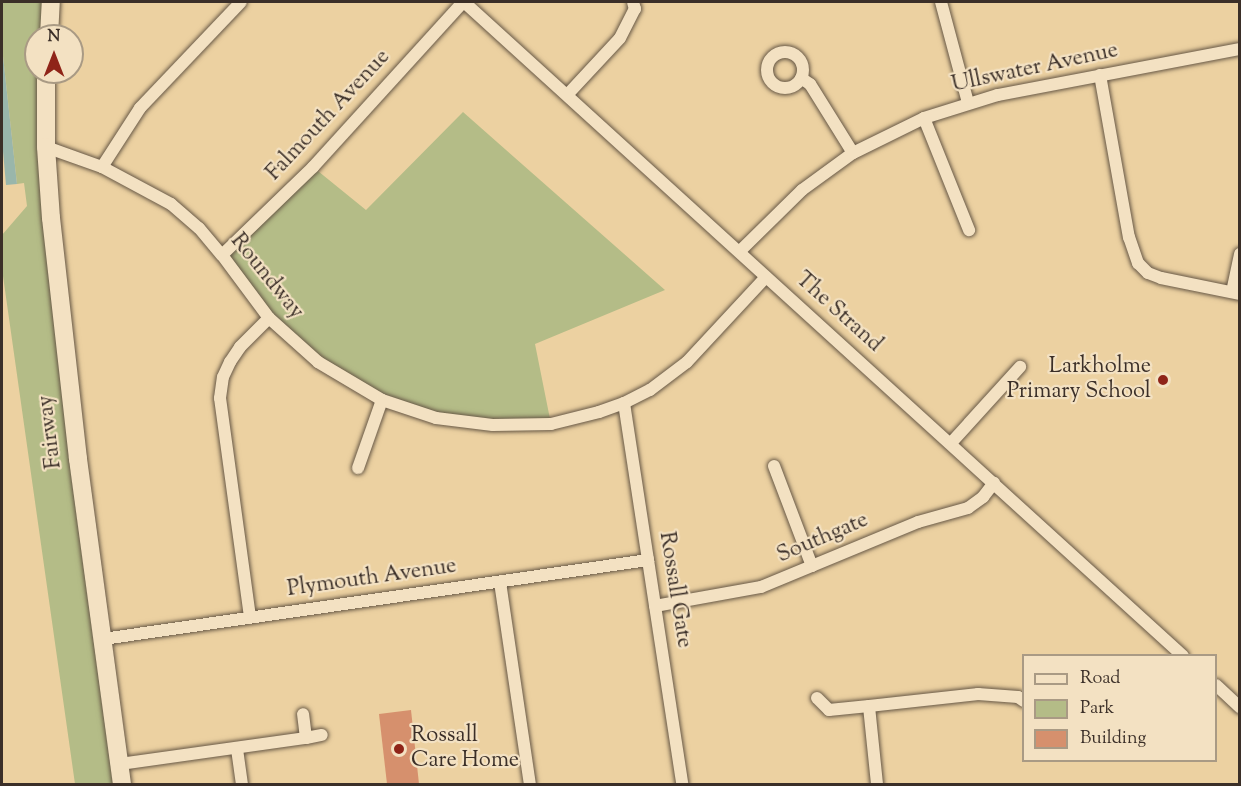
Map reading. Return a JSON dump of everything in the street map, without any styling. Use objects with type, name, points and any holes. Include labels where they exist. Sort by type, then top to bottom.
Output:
[{"type":"street","points":[[50,24],[51,2]]},
{"type":"street","points":[[102,167],[140,108],[241,2]]},
{"type":"street","name":"The Strand","points":[[464,2],[568,94],[1181,654]]},
{"type":"street","name":"Falmouth Avenue","points":[[222,255],[313,167],[464,2]]},
{"type":"street","points":[[568,94],[620,38],[635,9],[633,2]]},
{"type":"street","points":[[941,2],[968,103]]},
{"type":"street","name":"Ullswater Avenue","points":[[740,251],[802,190],[853,153],[924,118],[968,103],[1239,49]]},
{"type":"street","points":[[1100,75],[1129,237],[1138,263],[1148,273],[1161,278],[1236,293],[1239,254]]},
{"type":"street","points":[[801,78],[810,84],[853,153]]},
{"type":"street","name":"Fairway","points":[[46,84],[46,147],[51,218],[78,459],[122,784]]},
{"type":"street","points":[[924,118],[969,230]]},
{"type":"street","name":"Roundway","points":[[46,147],[102,167],[171,204],[199,228],[269,318],[318,362],[382,400],[436,418],[520,426],[573,420],[624,403],[650,390],[687,362],[766,276]]},
{"type":"street","points":[[250,617],[220,398],[223,377],[230,362],[240,347],[269,318]]},
{"type":"street","points":[[951,443],[1020,367]]},
{"type":"street","points":[[358,468],[382,400]]},
{"type":"street","name":"Rossall Gate","points":[[624,403],[682,784]]},
{"type":"street","points":[[774,466],[812,566]]},
{"type":"street","name":"Southgate","points":[[655,606],[745,592],[918,522],[968,508],[983,497],[994,483]]},
{"type":"street","name":"Plymouth Avenue","points":[[103,639],[648,560]]},
{"type":"street","points":[[500,582],[530,784]]},
{"type":"street","points":[[1217,688],[1239,707]]},
{"type":"street","points":[[817,698],[829,710],[978,694],[1018,697],[1022,700]]},
{"type":"street","points":[[869,706],[877,784]]},
{"type":"street","points":[[303,714],[306,738]]},
{"type":"street","points":[[120,764],[322,735]]},
{"type":"street","points":[[237,749],[242,784]]},
{"type":"green space","points":[[2,2],[51,2],[50,24],[24,24],[24,84],[45,84],[44,98],[122,784],[75,784],[2,269],[2,235],[27,206],[24,183],[17,184],[2,47]]},
{"type":"green space","points":[[463,112],[665,290],[535,344],[551,424],[520,426],[409,410],[291,341],[222,255],[313,167],[366,210]]},
{"type":"shaded area","points":[[2,47],[17,184],[6,185],[2,140]]},
{"type":"building","name":"Rossall Care Home","points":[[411,710],[419,784],[387,784],[379,714]]},
{"type":"place","name":"Larkholme Primary School","points":[[1163,380]]},
{"type":"place","name":"Rossall Care Home","points":[[399,749]]}]
